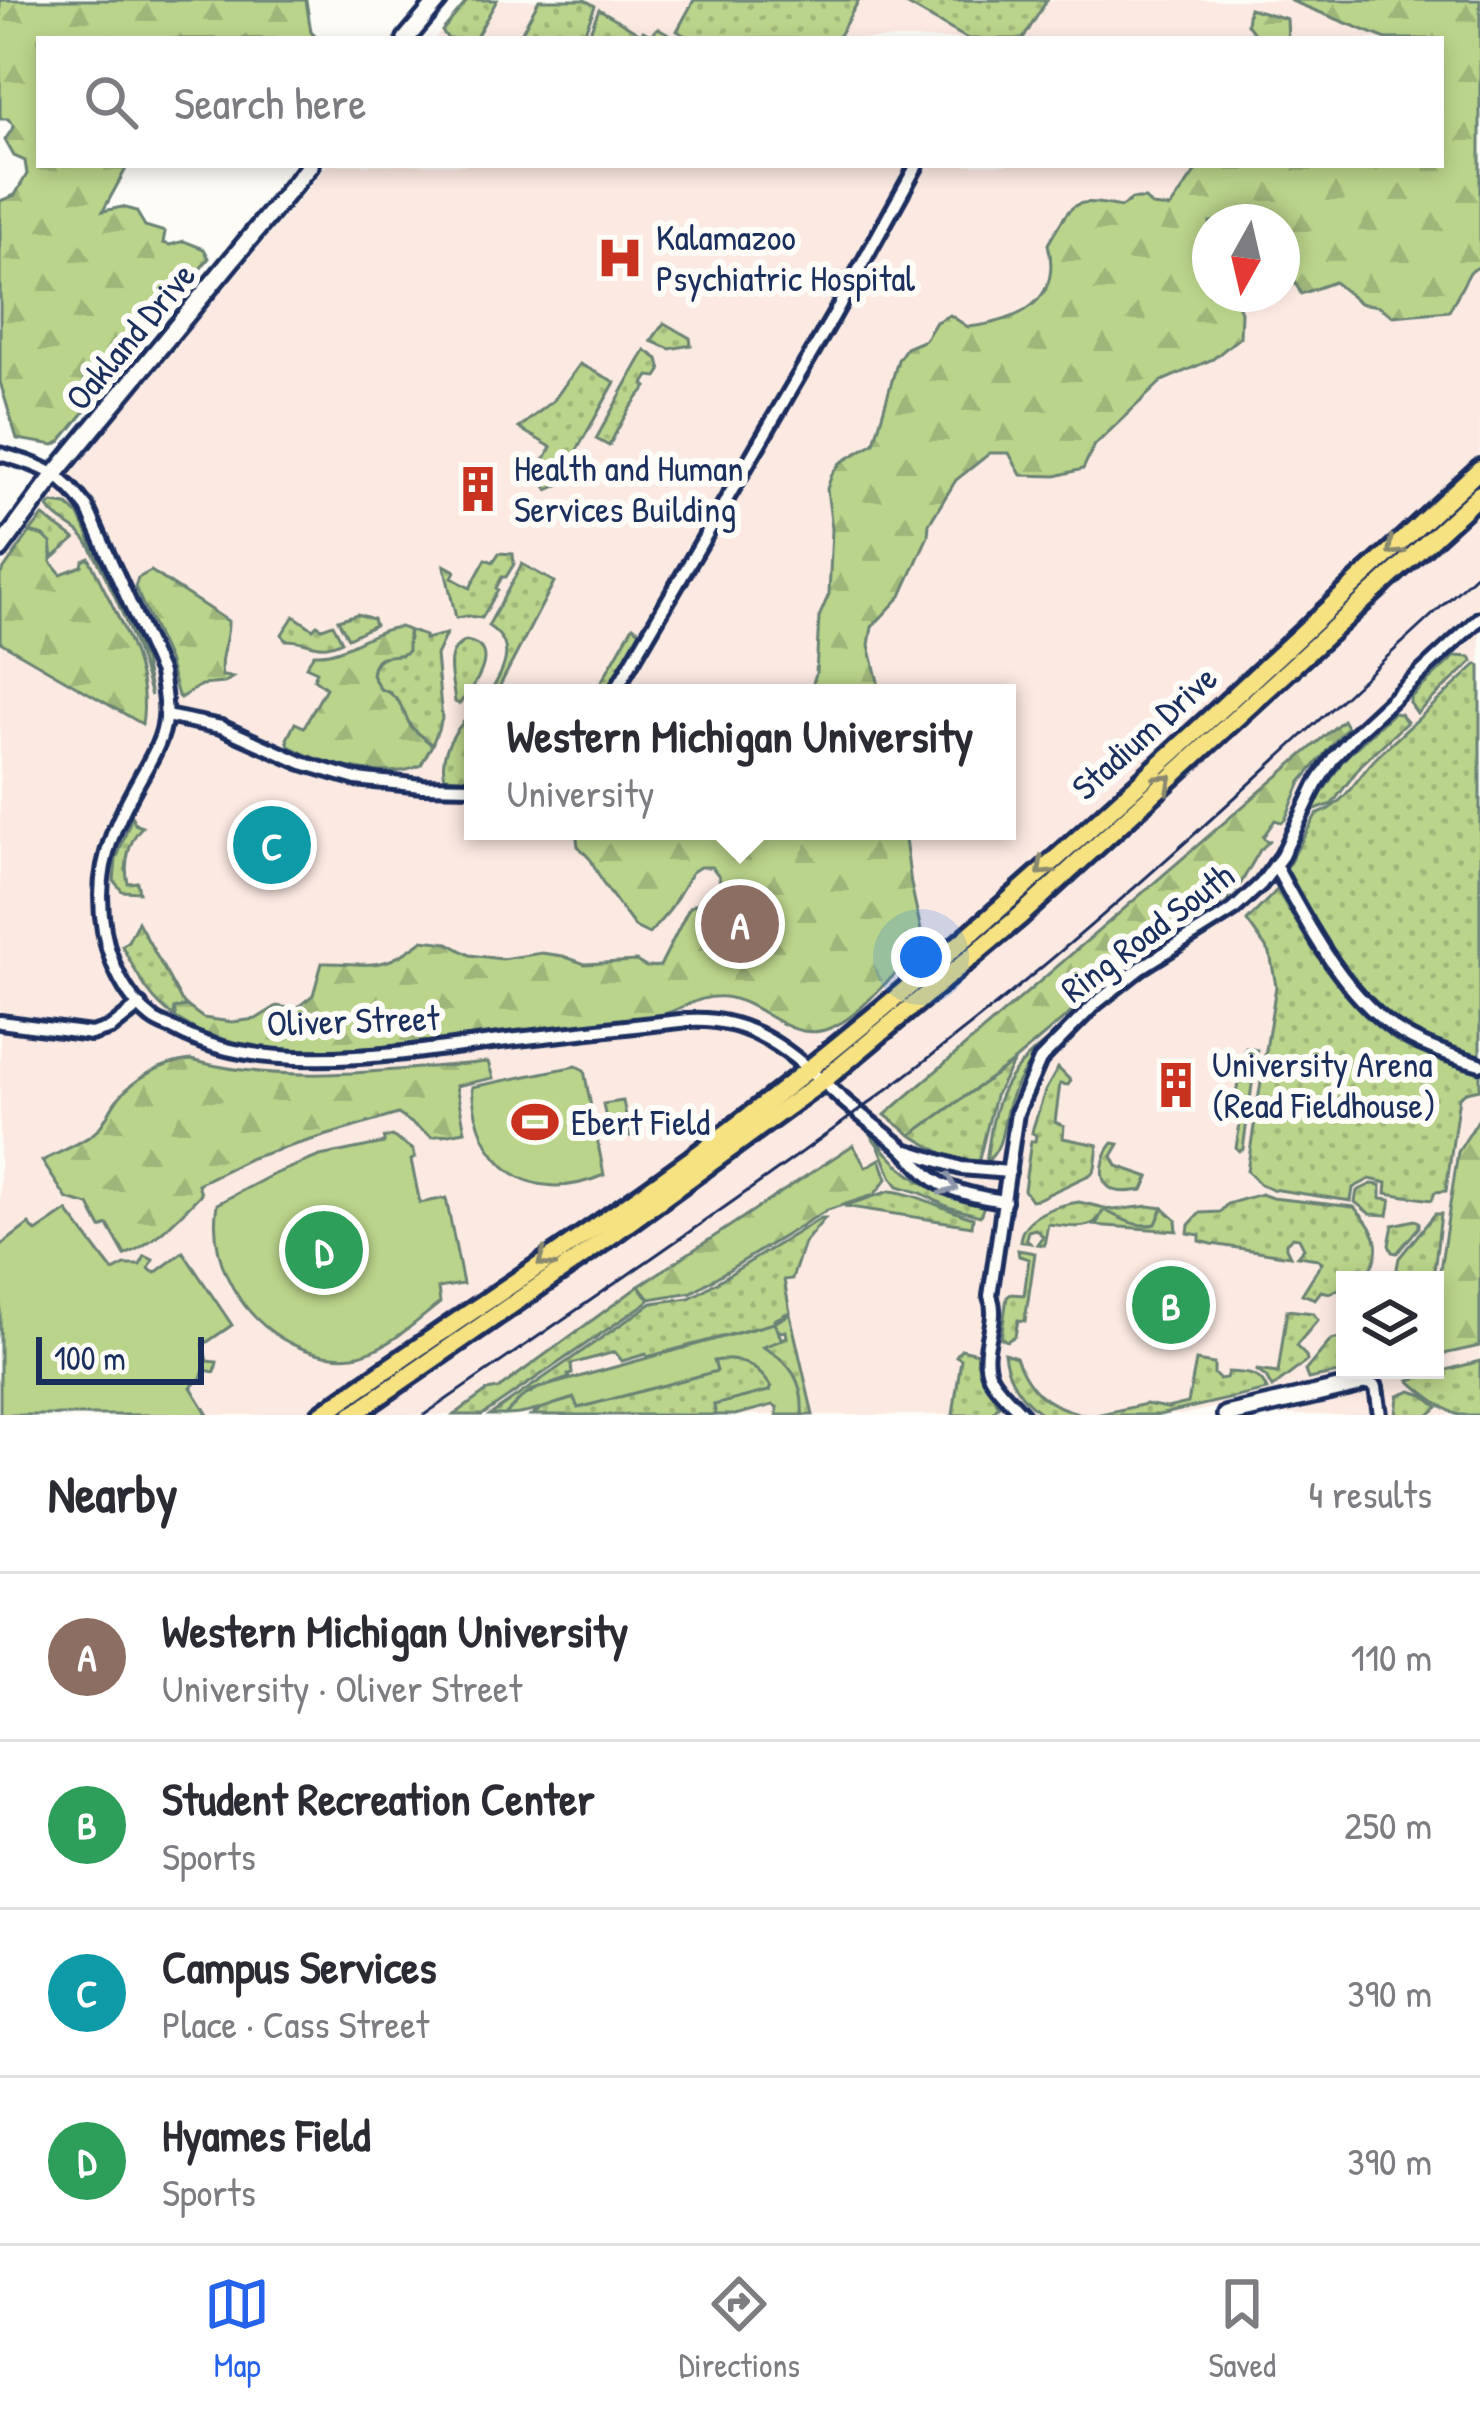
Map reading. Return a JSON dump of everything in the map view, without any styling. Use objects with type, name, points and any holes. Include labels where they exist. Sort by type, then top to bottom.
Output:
[{"type":"main road","points":[[409,36],[439,0]]},
{"type":"main road","name":"Oakland Drive","points":[[0,549],[56,473],[308,168]]},
{"type":"main road","name":"Stadium Drive","points":[[321,1415],[817,1074],[1480,469]]},
{"type":"main road","name":"Stadium Drive","points":[[352,1415],[517,1303],[1036,901],[1480,494]]},
{"type":"main road","points":[[1226,1415],[1355,1385]]},
{"type":"street","points":[[619,684],[915,168]]},
{"type":"street","points":[[0,451],[56,473],[87,508],[161,674],[166,716],[221,727],[302,764],[356,778],[464,787]]},
{"type":"street","name":"Ring Road South","points":[[1023,1415],[994,1383],[985,1353],[1017,1113],[1040,1060],[1095,1004],[1233,910],[1261,884],[1334,757],[1480,618]]},
{"type":"street","name":"Oliver Street","points":[[166,716],[156,748],[114,829],[101,880],[107,949],[117,974],[153,1019],[228,1051],[300,1057],[413,1052],[711,1019],[762,1034],[817,1074],[905,1150],[927,1176],[966,1194],[1004,1201]]},
{"type":"street","points":[[1275,865],[1326,954],[1367,1003],[1399,1032],[1441,1053],[1480,1064]]},
{"type":"street","points":[[0,1022],[91,1034],[111,1028],[140,1005]]},
{"type":"street","name":"Oliver Street","points":[[905,1150],[962,1168],[1009,1172]]},
{"type":"street","points":[[1355,1385],[1369,1383],[1376,1388],[1381,1415]]},
{"type":"shaded area","points":[[467,0],[1480,0],[1480,1415],[1226,1415],[1231,1413],[1228,1405],[1181,1415],[326,1415],[321,1407],[308,1415],[0,1415],[0,568],[48,499],[324,168],[1444,168],[1444,36],[437,36]]},
{"type":"green space","points":[[0,0],[306,0],[315,36],[36,36],[36,168],[126,168],[103,211],[122,207],[136,211],[145,226],[165,232],[163,243],[184,241],[204,249],[209,258],[54,445],[17,439],[0,382],[0,201],[15,195],[27,174],[25,161],[14,156],[5,140],[14,126],[0,119]]},
{"type":"green space","points":[[468,0],[497,0],[477,36],[446,36],[442,31]]},
{"type":"green space","points":[[539,0],[585,0],[595,6],[583,36],[520,36]]},
{"type":"green space","points":[[694,0],[859,0],[839,36],[686,36],[677,31]]},
{"type":"green space","points":[[899,0],[1047,0],[1025,36],[963,36]]},
{"type":"green space","points":[[1289,0],[1480,0],[1480,266],[1470,272],[1449,311],[1393,316],[1379,306],[1360,303],[1334,282],[1301,294],[1300,204],[1192,204],[1192,312],[1241,312],[1240,337],[1213,359],[1162,381],[1094,446],[1083,469],[1056,476],[1021,475],[1009,453],[990,453],[956,480],[929,524],[901,596],[872,627],[869,645],[879,684],[813,684],[819,617],[829,594],[832,529],[827,489],[840,463],[874,443],[898,360],[906,348],[925,340],[936,322],[950,315],[968,327],[1003,320],[1032,305],[1049,281],[1048,244],[1069,211],[1082,203],[1121,207],[1132,199],[1145,199],[1152,206],[1170,208],[1198,168],[1444,168],[1444,36],[1379,36]]},
{"type":"green space","points":[[1249,8],[1287,19],[1288,36],[1256,36],[1247,24]]},
{"type":"green space","points":[[599,9],[641,34],[651,35],[658,28],[669,34],[668,36],[588,36]]},
{"type":"green space","points":[[664,323],[690,338],[691,345],[670,349],[651,341]]},
{"type":"green space","points":[[645,350],[658,359],[661,371],[657,377],[649,376],[647,387],[609,446],[596,439]]},
{"type":"green space","points":[[580,364],[615,382],[569,458],[559,485],[548,490],[540,479],[544,471],[540,468],[551,447],[519,428],[554,400]]},
{"type":"green space","points":[[67,505],[79,515],[144,661],[151,696],[125,619],[99,563],[85,539],[48,507]]},
{"type":"green space","points":[[43,516],[75,539],[53,558],[51,543],[30,532]]},
{"type":"green space","points":[[30,532],[51,543],[51,562],[61,574],[89,558],[136,660],[144,703],[142,724],[0,642],[0,575]]},
{"type":"green space","points":[[499,553],[513,554],[514,564],[502,577],[482,618],[456,618],[444,565],[455,571],[452,578],[470,588],[486,559],[493,562]]},
{"type":"green space","points":[[522,564],[554,582],[501,684],[494,684],[506,649],[488,626]]},
{"type":"green space","points":[[151,571],[228,621],[221,669],[222,676],[233,677],[178,696],[168,660],[135,587],[138,578]]},
{"type":"green space","points":[[357,614],[373,619],[375,625],[348,638],[338,620]]},
{"type":"green space","points":[[294,616],[313,629],[333,624],[342,641],[320,646],[285,640],[282,634]]},
{"type":"green space","points":[[633,626],[640,631],[610,684],[600,684]]},
{"type":"green space","points":[[400,627],[408,630],[408,651],[381,658],[372,675],[380,689],[399,702],[411,727],[432,745],[421,765],[391,772],[355,769],[289,746],[287,739],[295,723],[304,727],[326,688],[314,679],[317,671],[306,666],[314,654],[336,651]]},
{"type":"green space","points":[[408,630],[425,639],[446,634],[436,655],[442,719],[432,745],[411,727],[390,693],[380,689],[372,675],[381,658],[401,655]]},
{"type":"green space","points":[[466,641],[477,645],[484,659],[474,684],[464,684],[459,704],[451,676],[451,659]]},
{"type":"green space","points":[[1455,656],[1473,661],[1417,713],[1410,698]]},
{"type":"green space","points":[[1477,664],[1480,1060],[1411,1034],[1382,1014],[1334,957],[1285,871],[1316,815],[1343,798],[1378,756]]},
{"type":"green space","points":[[1393,713],[1407,722],[1361,765],[1332,804],[1310,812],[1343,760]]},
{"type":"green space","points":[[1343,720],[1347,727],[1301,782],[1285,820],[1275,820],[1263,837],[1271,840],[1226,900],[1161,936],[1014,1061],[911,1135],[885,1115]]},
{"type":"green space","points":[[464,722],[464,778],[445,777],[444,759]]},
{"type":"green space","points":[[132,816],[142,827],[126,867],[128,883],[137,882],[139,892],[122,891],[114,881],[116,860]]},
{"type":"green space","points":[[577,840],[905,840],[925,949],[854,1013],[816,1032],[789,1027],[724,997],[699,1000],[661,1015],[370,1048],[243,1046],[213,1038],[176,1018],[174,1008],[187,1006],[203,1018],[232,1022],[256,1019],[277,1006],[296,1009],[313,995],[322,963],[385,962],[423,940],[502,959],[542,953],[585,964],[636,961],[646,967],[660,966],[689,908],[714,894],[720,883],[712,867],[692,872],[649,934],[635,927]]},
{"type":"green space","points":[[1277,890],[1327,970],[1374,1024],[1412,1049],[1480,1071],[1480,1089],[1459,1097],[1446,1191],[1435,1192],[1432,1200],[1386,1193],[1387,1183],[1370,1179],[1353,1188],[1351,1201],[1272,1189],[1247,1171],[1276,986],[1270,953],[1247,921]]},
{"type":"green space","points":[[138,922],[187,1006],[174,1009],[176,1018],[151,995],[122,946]]},
{"type":"green space","points":[[1053,1036],[1018,1082],[1000,1142],[986,1162],[1003,1090],[1021,1064]]},
{"type":"green space","points":[[1246,1048],[1257,1050],[1239,1151],[1243,1104],[1235,1102],[1240,1068],[1250,1069],[1252,1054]]},
{"type":"green space","points":[[191,1060],[301,1074],[488,1062],[493,1078],[456,1086],[465,1131],[432,1137],[398,1114],[251,1158],[198,1184],[201,1194],[175,1220],[125,1255],[108,1225],[101,1228],[89,1205],[67,1199],[42,1161],[94,1133],[123,1092],[140,1078]]},
{"type":"green space","points":[[1014,1061],[995,1096],[978,1163],[947,1156],[911,1135]]},
{"type":"green space","name":"Ebert Field","points":[[576,1066],[584,1070],[604,1175],[552,1186],[512,1173],[484,1139],[472,1087]]},
{"type":"green space","points":[[1058,1068],[1071,1081],[1060,1084],[1055,1122],[1064,1126],[1063,1138],[1098,1145],[1095,1168],[1031,1200],[1024,1190],[1031,1141],[1036,1135],[1033,1128]]},
{"type":"green space","points":[[623,1101],[630,1136],[610,1140],[603,1104]]},
{"type":"green space","points":[[1480,1117],[1480,1346],[1444,1354],[1444,1271],[1440,1271],[1458,1152]]},
{"type":"green space","points":[[865,1127],[921,1182],[984,1206],[980,1216],[898,1186]]},
{"type":"green space","points":[[392,1136],[413,1150],[420,1203],[446,1198],[463,1284],[438,1288],[440,1303],[399,1335],[365,1353],[335,1356],[293,1345],[254,1316],[227,1276],[219,1253],[217,1204],[320,1156],[384,1143],[384,1138]]},
{"type":"green space","points":[[1113,1143],[1119,1144],[1112,1156],[1117,1166],[1149,1177],[1143,1190],[1119,1191],[1107,1185],[1103,1166]]},
{"type":"green space","points":[[853,1145],[866,1167],[880,1159],[887,1179],[874,1195],[827,1210],[692,1292],[650,1299],[639,1286]]},
{"type":"green space","points":[[1381,1185],[1381,1198],[1391,1199],[1388,1215],[1370,1214],[1355,1202],[1357,1191]]},
{"type":"green space","points":[[890,1191],[973,1218],[972,1226],[844,1206]]},
{"type":"green space","points":[[1261,1194],[1354,1207],[1375,1240],[1376,1257],[1368,1271],[1336,1271],[1336,1291],[1321,1291],[1315,1299],[1302,1294],[1322,1262],[1297,1256],[1304,1248],[1299,1238],[1286,1243],[1290,1256],[1212,1244],[1188,1233],[1200,1213],[1220,1212],[1227,1204]]},
{"type":"green space","points":[[1079,1202],[1113,1210],[1163,1208],[1156,1224],[1132,1224],[1102,1213],[1086,1226],[1048,1224],[1044,1245],[1037,1244],[1043,1236],[1035,1229],[1028,1231],[1030,1243],[1020,1241],[1033,1218]]},
{"type":"green space","points":[[1163,1208],[1176,1220],[1177,1231],[1091,1225],[1103,1211],[1136,1224],[1156,1224]]},
{"type":"green space","points":[[67,1211],[113,1271],[140,1265],[145,1256],[153,1260],[149,1269],[155,1273],[183,1252],[232,1325],[203,1345],[207,1361],[217,1362],[215,1372],[204,1370],[191,1387],[208,1415],[0,1415],[0,1246],[29,1224],[36,1232]]},
{"type":"green space","points":[[1435,1214],[1441,1214],[1434,1271],[1398,1271],[1399,1258]]},
{"type":"green space","points":[[825,1218],[804,1243],[792,1279],[784,1280],[790,1312],[774,1323],[647,1357],[622,1361],[615,1352],[571,1364],[569,1378],[530,1391],[505,1415],[490,1415],[652,1303],[699,1293]]},
{"type":"green space","points":[[1415,1220],[1419,1227],[1397,1253],[1392,1252],[1393,1225]]},
{"type":"green space","points":[[1018,1250],[1035,1253],[1025,1321],[1018,1320],[1015,1336],[1007,1341],[1001,1338],[1007,1297],[1024,1295],[1029,1259],[1019,1256]]},
{"type":"green space","points":[[639,1286],[650,1299],[646,1303],[482,1415],[454,1415],[487,1391],[498,1389]]},
{"type":"green space","points":[[1287,1310],[1313,1313],[1318,1320],[1296,1346],[1307,1361],[1272,1388],[1256,1370],[1278,1373]]},
{"type":"green space","points":[[790,1314],[813,1415],[802,1415],[800,1392],[788,1366],[761,1346],[787,1337],[786,1331],[775,1326]]},
{"type":"green space","points":[[774,1323],[782,1340],[763,1347],[794,1374],[802,1415],[777,1415],[773,1405],[716,1415],[714,1405],[771,1387],[747,1364],[723,1360],[714,1361],[717,1371],[578,1408],[574,1398],[505,1415],[539,1388]]},
{"type":"green space","points":[[1336,1339],[1336,1374],[1308,1379],[1305,1371]]},
{"type":"green space","points":[[961,1349],[978,1353],[985,1381],[999,1406],[990,1415],[953,1415],[961,1359],[956,1356]]},
{"type":"green space","points":[[1004,1353],[1016,1357],[1042,1396],[1086,1415],[1043,1415],[1017,1388]]},
{"type":"green space","points":[[723,1359],[757,1370],[771,1386],[769,1391],[714,1405],[716,1415],[532,1415],[575,1398],[578,1408],[716,1371],[714,1361]]},
{"type":"green space","points":[[1196,1361],[1214,1364],[1219,1379],[1228,1372],[1246,1373],[1267,1390],[1159,1415],[1096,1415],[1146,1404],[1167,1408],[1188,1403]]},
{"type":"green space","points":[[1480,1361],[1480,1415],[1454,1413],[1409,1380],[1444,1379],[1444,1371]]},
{"type":"green space","points":[[1411,1391],[1438,1407],[1429,1415],[1396,1415],[1398,1396]]},
{"type":"railway","points":[[424,1415],[937,1052],[1188,840],[1480,571]]},
{"type":"place","name":"Kalamazoo Psychiatric Hospital","points":[[620,258]]},
{"type":"place","name":"Health and Human Services Building","points":[[478,489]]},
{"type":"place","name":"Campus Services","points":[[272,845]]},
{"type":"place","name":"Western Michigan University","points":[[740,924]]},
{"type":"place","name":"University Arena (Read Fieldhouse)","points":[[1176,1085]]},
{"type":"place","name":"Ebert Field","points":[[535,1122]]},
{"type":"place","name":"Hyames Field","points":[[324,1250]]},
{"type":"place","name":"Student Recreation Center","points":[[1171,1305]]}]
